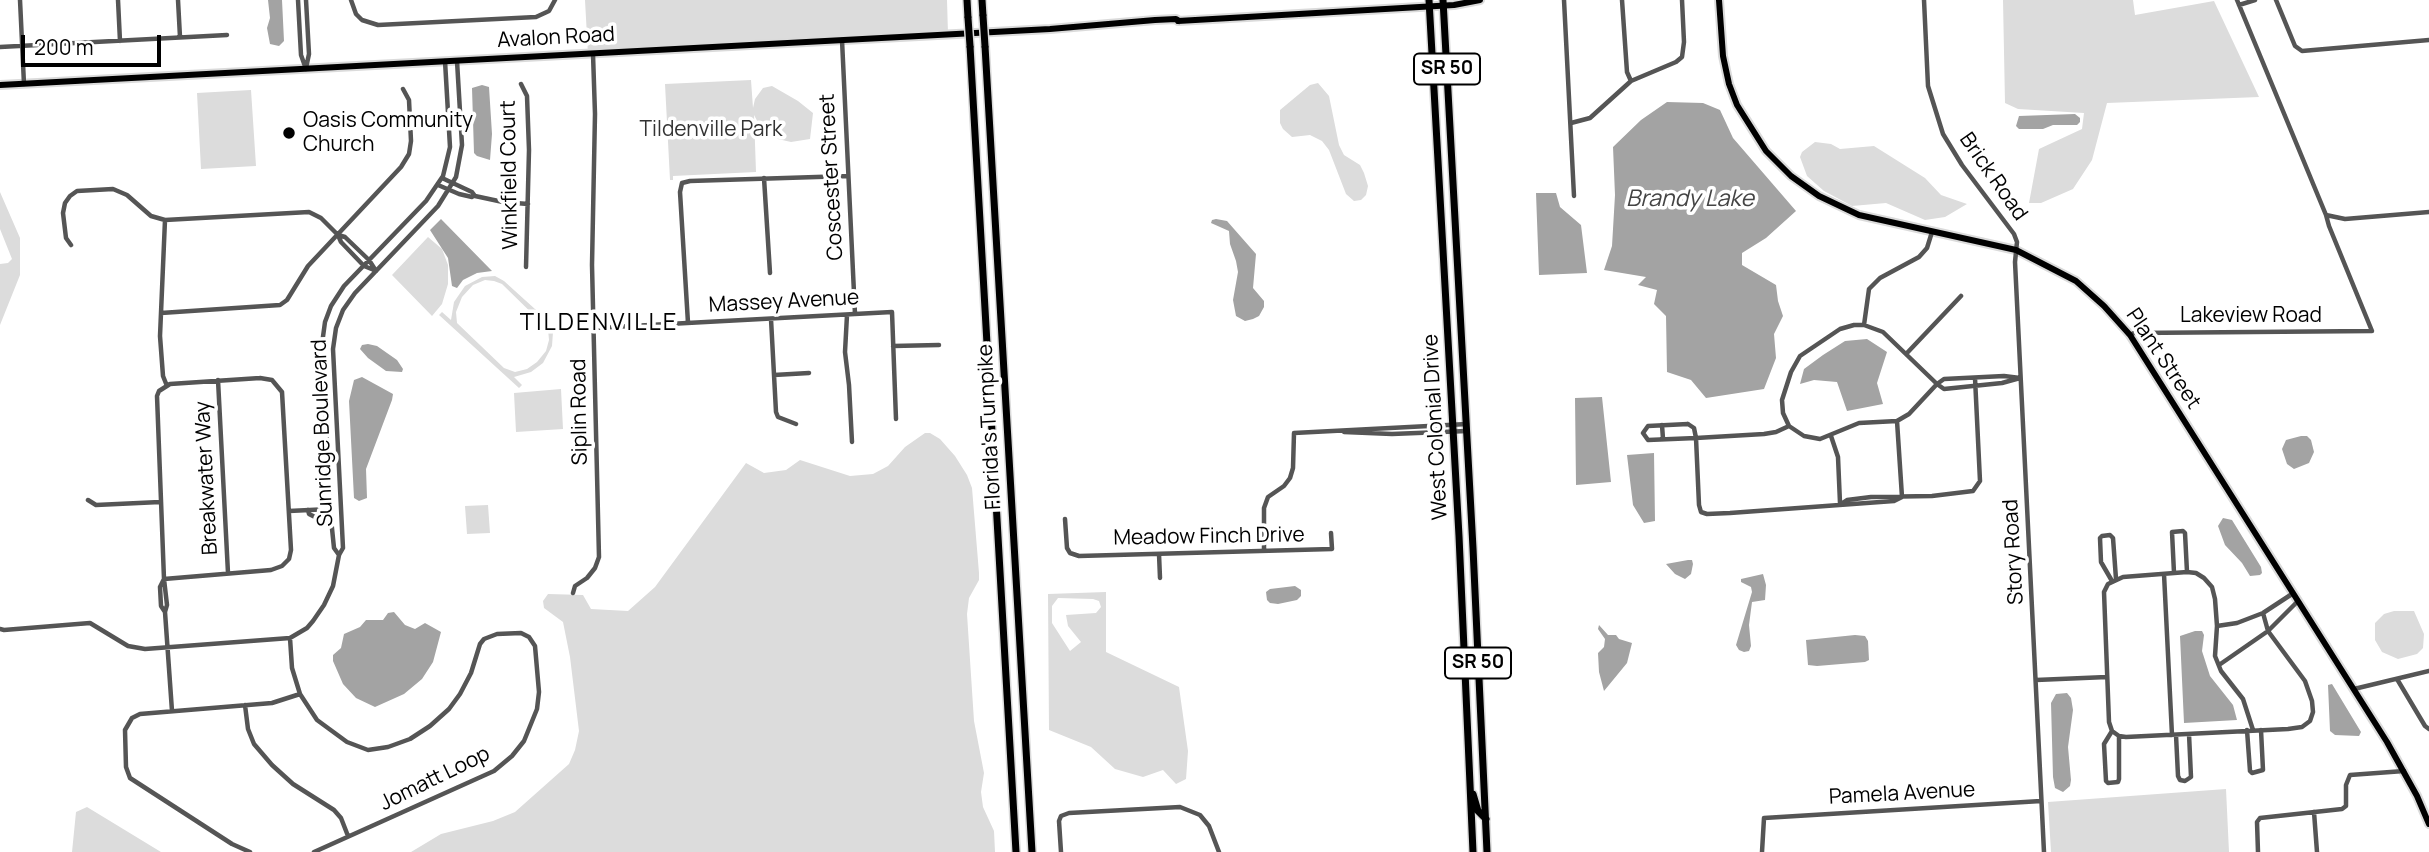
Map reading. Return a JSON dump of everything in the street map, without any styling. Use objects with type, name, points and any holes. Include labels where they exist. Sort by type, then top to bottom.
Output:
[{"type":"highway","name":"Florida's Turnpike","points":[[967,0],[1016,852]]},
{"type":"highway","name":"Florida's Turnpike","points":[[982,0],[1032,852]]},
{"type":"highway","name":"West Colonial Drive","points":[[1429,3],[1460,536],[1473,852]]},
{"type":"highway","name":"West Colonial Drive","points":[[1443,3],[1474,548],[1487,852]]},
{"type":"highway","points":[[1443,227],[1450,263],[1459,275]]},
{"type":"highway","points":[[1445,272],[1454,278],[1460,296]]},
{"type":"highway","points":[[1460,536],[1468,547],[1474,548]]},
{"type":"highway","points":[[1461,579],[1470,586],[1477,627]]},
{"type":"highway","points":[[1469,780],[1478,811],[1486,819]]},
{"type":"highway","points":[[1471,817],[1481,827],[1487,852]]},
{"type":"main road","name":"Avalon Road","points":[[0,85],[1115,24],[1176,23],[1480,0]]},
{"type":"main road","name":"Plant Street","points":[[1719,0],[1723,56],[1729,84],[1749,127],[1791,176],[1819,196],[1859,215],[2016,250],[2076,281],[2104,306],[2130,335],[2404,771],[2429,824]]},
{"type":"street","points":[[20,0],[24,84]]},
{"type":"street","points":[[118,0],[120,41]]},
{"type":"street","points":[[178,0],[180,37]]},
{"type":"street","points":[[298,0],[301,55],[306,69]]},
{"type":"street","points":[[306,0],[309,54],[306,69]]},
{"type":"street","points":[[351,0],[356,14],[362,20],[378,26],[536,17],[549,11],[555,0]]},
{"type":"street","points":[[1564,0],[1574,196]]},
{"type":"street","points":[[1622,0],[1627,72],[1631,81]]},
{"type":"street","points":[[1571,123],[1590,118],[1631,81],[1682,57],[1682,0]]},
{"type":"street","name":"Brick Road","points":[[1924,0],[1928,86],[1943,134],[1962,165],[2014,234],[2016,250]]},
{"type":"street","points":[[2255,0],[2238,3],[2326,215],[2344,219],[2429,212]]},
{"type":"street","points":[[2276,0],[2295,46],[2302,51],[2429,40]]},
{"type":"street","points":[[0,47],[227,35]]},
{"type":"street","name":"Coscester Street","points":[[842,40],[855,314]]},
{"type":"street","name":"Siplin Road","points":[[573,593],[575,586],[595,568],[599,557],[592,265],[593,54]]},
{"type":"street","name":"Sunridge Boulevard","points":[[339,555],[334,548],[331,516],[323,331],[327,314],[337,296],[442,178],[450,146],[444,61]]},
{"type":"street","name":"Sunridge Boulevard","points":[[290,638],[307,628],[324,605],[343,548],[333,363],[334,335],[339,317],[347,303],[438,206],[451,187],[460,163],[462,145],[457,61]]},
{"type":"street","name":"Winkfield Court","points":[[521,83],[527,96],[529,150],[526,267]]},
{"type":"street","points":[[161,313],[280,305],[292,293],[308,266],[401,167],[409,154],[409,100],[403,89]]},
{"type":"street","points":[[688,323],[680,192],[682,184],[690,181],[848,176]]},
{"type":"street","points":[[442,178],[463,195],[528,204]]},
{"type":"street","points":[[764,178],[770,274]]},
{"type":"street","points":[[438,185],[451,187]]},
{"type":"street","points":[[71,245],[66,238],[63,213],[70,196],[78,191],[113,189],[127,195],[151,216],[165,220],[309,212],[321,218],[364,266],[376,271]]},
{"type":"street","name":"Lakeview Road","points":[[2130,335],[2372,331],[2326,215]]},
{"type":"street","points":[[165,220],[160,347],[163,376],[167,386]]},
{"type":"street","points":[[1864,326],[1869,289],[1880,278],[1919,257],[1927,248],[1932,231]]},
{"type":"street","points":[[338,235],[345,237],[369,260],[376,271]]},
{"type":"street","points":[[351,252],[355,247]]},
{"type":"street","name":"Story Road","points":[[2016,250],[2044,852]]},
{"type":"street","points":[[1907,353],[1961,296]]},
{"type":"street","name":"Massey Avenue","points":[[594,328],[892,312],[893,346]]},
{"type":"street","points":[[847,316],[845,352],[852,442]]},
{"type":"street","points":[[771,318],[778,417],[796,424]]},
{"type":"street","points":[[2020,378],[1950,378],[1937,384],[1909,414],[1898,421],[1859,423],[1820,439],[1804,436],[1789,426],[1783,412],[1782,400],[1795,363],[1800,356],[1840,329],[1864,326],[1883,332],[1937,384],[1944,388],[1975,387],[2020,378]]},
{"type":"street","points":[[896,419],[893,346],[939,345]]},
{"type":"street","points":[[774,375],[809,373]]},
{"type":"street","points":[[1789,426],[1765,435],[1696,438],[1663,439],[1648,440],[1643,433],[1648,426],[1692,425],[1696,438],[1701,512],[1719,513],[1840,504],[1847,500],[1966,494],[1977,487],[1980,481],[1975,377]]},
{"type":"street","points":[[164,579],[271,570],[286,562],[291,550],[282,391],[267,378],[167,386],[159,391],[156,399],[164,579],[167,605],[164,612],[172,711]]},
{"type":"street","name":"Breakwater Way","points":[[218,380],[228,573]]},
{"type":"street","points":[[1898,421],[1902,497]]},
{"type":"street","points":[[1662,425],[1663,439]]},
{"type":"street","points":[[1264,551],[1264,508],[1268,497],[1290,478],[1293,468],[1294,433],[1467,428]]},
{"type":"street","points":[[1831,436],[1838,457],[1840,504]]},
{"type":"street","points":[[88,500],[96,505],[160,502]]},
{"type":"street","points":[[289,511],[331,509]]},
{"type":"street","points":[[308,510],[309,514],[315,517],[331,516]]},
{"type":"street","name":"Meadow Finch Drive","points":[[1065,519],[1067,548],[1070,553],[1079,556],[1332,549],[1331,533]]},
{"type":"street","points":[[2174,573],[2172,532],[2183,531],[2187,572]]},
{"type":"street","points":[[2110,535],[2113,538],[2114,580],[2101,562],[2102,536],[2110,535]]},
{"type":"street","points":[[1159,554],[1160,578]]},
{"type":"street","points":[[2261,730],[2263,770],[2252,773],[2250,730],[2243,699],[2215,656],[2217,626],[2212,587],[2204,578],[2187,572],[2114,580],[2104,592],[2109,722],[2112,731],[2119,736],[2174,735],[2250,730],[2261,730],[2302,727],[2313,712],[2312,701],[2305,681],[2268,631],[2263,613]]},
{"type":"street","points":[[2164,574],[2178,776],[2185,781],[2192,775],[2189,734]]},
{"type":"street","points":[[2217,626],[2237,623],[2263,613],[2292,594]]},
{"type":"street","points":[[2219,665],[2268,631],[2297,602]]},
{"type":"street","points":[[0,629],[90,623],[135,649],[290,638]]},
{"type":"street","name":"Jomatt Loop","points":[[290,638],[292,668],[300,694],[317,720],[346,742],[368,750],[388,747],[410,738],[430,726],[449,709],[471,673],[484,639],[497,634],[521,633],[529,637],[536,646],[537,709],[524,741],[512,756],[494,771],[314,852]]},
{"type":"street","points":[[2353,689],[2429,671]]},
{"type":"street","points":[[2036,680],[2107,677]]},
{"type":"street","points":[[2397,679],[2429,729]]},
{"type":"street","points":[[250,852],[232,844],[130,778],[126,767],[126,726],[132,718],[140,714],[280,702],[300,694]]},
{"type":"street","points":[[246,705],[247,729],[254,744],[293,784],[334,810],[341,818],[348,836]]},
{"type":"street","points":[[2112,731],[2104,744],[2108,783],[2118,782],[2119,779],[2119,736]]},
{"type":"street","points":[[2258,852],[2257,827],[2260,818],[2337,810],[2346,806],[2346,785],[2350,775],[2404,771]]},
{"type":"street","name":"Pamela Avenue","points":[[1762,852],[1764,818],[2042,801]]},
{"type":"street","points":[[1061,852],[1061,816],[1069,813],[1180,807],[1200,815],[1209,826],[1219,852]]},
{"type":"street","points":[[2314,812],[2316,852]]},
{"type":"green space","points":[[585,0],[947,0],[948,34],[588,54]]},
{"type":"green space","points":[[2003,0],[2133,0],[2135,15],[2214,1],[2259,97],[2107,103],[2092,160],[2073,189],[2041,203],[2029,203],[2039,149],[2082,129],[2084,113],[2018,109],[2005,103]]},
{"type":"green space","name":"Tildenville Park","points":[[751,80],[753,108],[755,99],[763,88],[772,86],[813,113],[810,139],[791,142],[769,137],[754,115],[756,172],[673,176],[673,180],[670,180],[665,84]]},
{"type":"green space","points":[[1318,83],[1329,96],[1339,145],[1344,155],[1360,165],[1364,173],[1368,186],[1366,195],[1361,200],[1354,201],[1346,194],[1329,150],[1322,141],[1310,135],[1292,137],[1280,123],[1280,110],[1310,85]]},
{"type":"green space","points":[[251,90],[256,166],[201,169],[197,93]]},
{"type":"green space","points":[[1815,142],[1831,144],[1840,149],[1874,146],[1925,178],[1941,195],[1967,204],[1945,217],[1925,220],[1886,203],[1852,206],[1824,191],[1807,176],[1800,157],[1802,152]]},
{"type":"green space","points":[[0,192],[20,238],[20,275],[0,325],[0,264],[8,263],[12,259],[0,229]]},
{"type":"green space","points":[[428,237],[442,249],[448,265],[448,284],[442,304],[432,316],[392,275]]},
{"type":"green space","points":[[495,276],[504,281],[546,319],[553,332],[552,346],[543,363],[531,372],[514,377],[522,385],[519,388],[439,315],[442,312],[451,320],[454,302],[465,286],[482,277]],"holes":[[[485,280],[502,284],[548,329],[546,351],[527,369],[515,372],[504,368],[457,323],[456,312],[462,297],[473,285]]]},
{"type":"green space","points":[[561,389],[563,429],[516,432],[514,393]]},
{"type":"green space","points":[[925,433],[940,439],[955,456],[972,488],[979,580],[969,598],[967,614],[974,721],[984,773],[981,792],[983,807],[994,831],[995,852],[411,852],[441,834],[493,821],[515,812],[569,764],[579,731],[570,657],[563,622],[544,608],[543,601],[548,594],[583,595],[591,609],[628,611],[655,587],[746,463],[764,473],[786,470],[800,460],[850,476],[873,474],[888,466],[905,447]]},
{"type":"green space","points":[[488,505],[490,533],[467,534],[465,506]]},
{"type":"green space","points":[[1106,592],[1106,652],[1179,687],[1188,751],[1186,779],[1176,784],[1163,770],[1143,777],[1115,769],[1091,747],[1049,730],[1048,594]],"holes":[[[1058,598],[1099,601],[1101,607],[1096,613],[1066,615],[1068,626],[1081,642],[1070,651],[1052,623],[1052,606]]]},
{"type":"green space","points":[[2414,611],[2424,634],[2423,648],[2417,654],[2398,659],[2382,652],[2375,640],[2375,623],[2384,614]]},
{"type":"green space","points":[[2226,789],[2229,852],[2051,852],[2048,802]]},
{"type":"green space","points":[[87,807],[161,852],[72,852],[76,812]]},
{"type":"water","points":[[268,0],[282,0],[284,41],[279,46],[270,44],[267,28],[270,18]]},
{"type":"water","points":[[482,85],[489,87],[492,134],[490,160],[474,153],[472,88]]},
{"type":"water","name":"Brandy Lake","points":[[1667,102],[1703,103],[1720,110],[1733,138],[1796,211],[1766,238],[1742,253],[1742,265],[1776,285],[1783,316],[1774,334],[1776,358],[1764,389],[1706,398],[1691,380],[1667,372],[1666,316],[1654,304],[1657,290],[1638,285],[1646,277],[1604,270],[1612,246],[1615,195],[1613,147],[1641,120]]},
{"type":"water","points":[[2075,114],[2080,118],[2077,125],[2053,125],[2043,129],[2019,129],[2016,126],[2019,116]]},
{"type":"water","points":[[1536,193],[1556,193],[1560,207],[1581,225],[1587,273],[1539,275]]},
{"type":"water","points":[[441,219],[492,271],[477,273],[463,280],[457,288],[452,286],[448,258],[430,230]]},
{"type":"water","points":[[1216,219],[1227,221],[1256,254],[1253,288],[1264,301],[1264,307],[1259,316],[1253,319],[1245,321],[1236,316],[1233,300],[1238,272],[1236,261],[1229,231],[1211,223]]},
{"type":"water","points":[[1867,339],[1887,352],[1877,383],[1883,404],[1847,411],[1837,382],[1814,380],[1800,384],[1804,369],[1823,355],[1845,341]]},
{"type":"water","points":[[362,345],[377,346],[397,360],[402,372],[386,371],[368,358],[360,349]]},
{"type":"water","points":[[362,377],[393,394],[366,469],[367,498],[359,501],[354,498],[349,401],[354,380]]},
{"type":"water","points":[[1602,397],[1611,482],[1576,485],[1575,398]]},
{"type":"water","points":[[2307,436],[2311,440],[2314,452],[2309,463],[2294,469],[2287,464],[2282,449],[2286,440]]},
{"type":"water","points":[[1654,453],[1655,521],[1644,523],[1633,505],[1627,455]]},
{"type":"water","points":[[2223,518],[2232,520],[2261,567],[2260,575],[2250,576],[2225,545],[2218,526]]},
{"type":"water","points":[[1692,560],[1693,564],[1691,574],[1685,579],[1675,574],[1666,564]]},
{"type":"water","points":[[1763,574],[1766,585],[1765,600],[1752,602],[1749,625],[1751,646],[1749,651],[1744,652],[1736,645],[1752,592],[1751,587],[1741,582],[1741,579]]},
{"type":"water","points":[[1295,586],[1301,590],[1301,596],[1297,600],[1278,604],[1267,600],[1266,592],[1270,589]]},
{"type":"water","points":[[394,612],[405,625],[415,629],[425,623],[441,632],[433,662],[422,679],[404,694],[375,707],[356,698],[343,684],[333,655],[341,648],[344,634],[360,627],[366,620],[383,620],[388,613]]},
{"type":"water","points":[[1599,625],[1608,635],[1616,635],[1619,639],[1632,643],[1627,663],[1604,691],[1598,653],[1604,647],[1605,639],[1598,629]]},
{"type":"water","points":[[2202,631],[2204,635],[2202,651],[2210,676],[2233,705],[2237,720],[2184,723],[2180,636]]},
{"type":"water","points":[[1865,636],[1868,641],[1869,660],[1808,665],[1806,640]]},
{"type":"water","points":[[2332,684],[2361,732],[2359,736],[2335,735],[2330,731],[2328,685]]},
{"type":"water","points":[[2067,693],[2071,698],[2073,710],[2068,747],[2071,780],[2070,786],[2063,792],[2055,788],[2053,777],[2051,703],[2056,694]]},
{"type":"place","name":"Oasis Community Church","points":[[289,133]]},
{"type":"district","name":"TILDENVILLE","points":[[599,323]]}]
